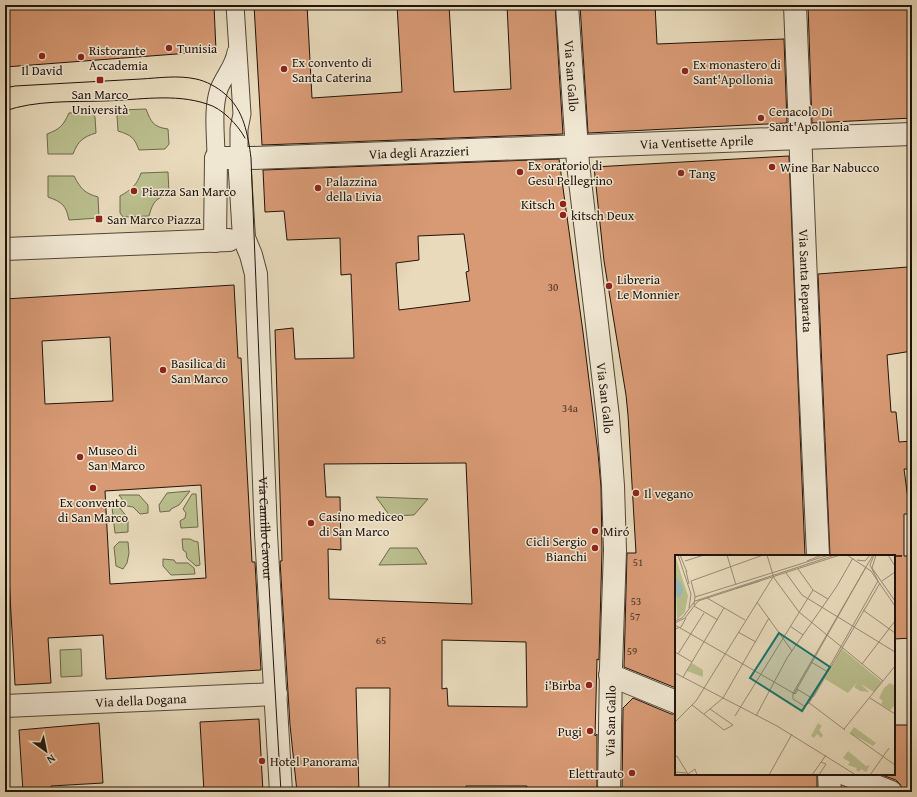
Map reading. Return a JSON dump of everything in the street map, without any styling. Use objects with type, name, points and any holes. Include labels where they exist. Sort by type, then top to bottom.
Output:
[{"type":"street","points":[[5,243],[215,241],[244,238],[239,158],[239,129],[242,114],[235,5]]},
{"type":"street","name":"Via San Gallo","points":[[567,5],[577,146],[608,417],[614,486],[615,550],[610,675],[609,792]]},
{"type":"street","name":"Via Santa Reparata","points":[[795,5],[808,356],[818,555]]},
{"type":"street","points":[[215,241],[215,108],[219,90],[234,62],[237,42]]},
{"type":"street","name":"Via Ventisette Aprile","points":[[577,146],[912,134]]},
{"type":"street","name":"Via degli Arazzieri","points":[[239,158],[577,146]]},
{"type":"street","points":[[216,158],[239,158]]},
{"type":"street","name":"Via Camillo Cavour","points":[[244,238],[255,265],[256,274],[266,534],[281,792]]},
{"type":"street","points":[[610,675],[675,702]]},
{"type":"street","name":"Via della Dogana","points":[[5,706],[276,694]]},
{"type":"street","points":[[829,775],[830,792]]},
{"type":"street","points":[[848,775],[890,792]]},
{"type":"green space","points":[[146,109],[153,123],[159,127],[168,129],[169,144],[165,149],[139,150],[132,137],[118,131],[117,116],[120,110]]},
{"type":"green space","points":[[92,112],[95,117],[96,133],[82,140],[73,154],[48,154],[47,134],[61,126],[69,113]]},
{"type":"green space","points":[[168,172],[169,193],[156,201],[149,216],[123,217],[120,213],[120,196],[133,187],[138,181],[141,173]]},
{"type":"green space","points":[[48,176],[74,176],[83,190],[98,197],[99,218],[69,220],[65,207],[48,197]]},
{"type":"green space","points":[[190,491],[179,505],[170,511],[160,512],[159,505],[167,493]]},
{"type":"green space","points":[[192,494],[196,494],[198,527],[181,528],[180,521],[185,518],[186,513],[183,509]]},
{"type":"green space","points":[[119,495],[139,495],[148,505],[148,513],[140,514],[133,507],[127,506]]},
{"type":"green space","points":[[376,497],[428,499],[414,515],[390,516]]},
{"type":"green space","points":[[112,507],[119,507],[128,518],[128,532],[115,533]]},
{"type":"green space","points":[[182,539],[190,539],[198,542],[200,565],[196,566],[187,558],[186,552],[183,550]]},
{"type":"green space","points":[[119,542],[128,542],[129,553],[127,563],[123,569],[116,566],[114,547]]},
{"type":"green space","points":[[390,548],[417,548],[427,564],[379,565]]},
{"type":"green space","points":[[163,559],[174,560],[176,563],[188,563],[194,568],[195,574],[171,575],[163,566]]},
{"type":"green space","points":[[81,649],[82,676],[61,677],[60,650]]},
{"type":"building","points":[[5,5],[89,5],[89,8],[142,5],[214,5],[216,51],[5,67]]},
{"type":"building","name":"Ex convento di Santa Caterina","points":[[254,5],[307,5],[312,98],[402,92],[397,5],[449,5],[454,92],[511,89],[507,5],[555,5],[563,134],[262,145]]},
{"type":"building","name":"Ex monastero di Sant'Apollonia","points":[[580,5],[655,5],[657,44],[784,39],[787,123],[588,133]]},
{"type":"building","points":[[808,5],[912,5],[912,118],[812,123]]},
{"type":"building","points":[[789,156],[805,555],[675,555],[675,688],[624,667],[627,553],[636,553],[628,415],[604,261],[594,167]]},
{"type":"building","points":[[559,159],[583,332],[601,487],[602,550],[595,736],[597,734],[597,792],[526,792],[527,786],[466,786],[466,792],[389,792],[390,688],[356,688],[359,792],[297,792],[290,725],[280,561],[282,561],[275,330],[293,328],[295,359],[354,358],[351,274],[341,275],[340,238],[287,240],[284,211],[265,212],[263,170]],"holes":[[[464,234],[469,271],[466,272],[470,301],[399,310],[396,263],[419,260],[418,236]],[[466,463],[472,604],[329,599],[328,549],[341,550],[340,497],[326,497],[324,464]],[[442,640],[526,642],[527,707],[448,706],[447,688],[442,689]]]},
{"type":"building","points":[[908,267],[912,307],[912,351],[887,355],[891,412],[896,412],[899,442],[912,441],[912,469],[904,469],[910,514],[904,514],[904,556],[912,556],[912,638],[895,639],[895,555],[830,555],[818,274]]},
{"type":"building","name":"Ex convento di San Marco","points":[[234,285],[238,358],[241,358],[252,562],[255,562],[261,670],[106,679],[103,635],[48,638],[51,683],[15,685],[5,506],[5,299]],"holes":[[[110,337],[113,401],[45,404],[42,341]],[[201,485],[206,578],[110,584],[105,491]]]},
{"type":"building","points":[[633,698],[671,714],[675,714],[675,775],[817,775],[817,792],[622,792],[623,708]]},
{"type":"building","points":[[259,719],[263,792],[204,792],[200,722]]},
{"type":"building","points":[[99,723],[103,783],[51,786],[51,792],[23,792],[19,730]]},
{"type":"building","points":[[895,725],[912,725],[912,792],[903,792],[900,784],[896,780],[882,775],[895,775]]},
{"type":"tram line","points":[[5,88],[15,86],[175,77],[189,78],[207,83],[225,94],[241,115],[251,158],[266,534],[281,792]]},
{"type":"tram line","points":[[5,111],[17,107],[54,102],[156,98],[182,99],[207,104],[218,109],[234,123],[245,138]]},
{"type":"tram line","points":[[5,729],[9,792]]},
{"type":"place","name":"Tunisia","points":[[169,48]]},
{"type":"place","name":"Il David","points":[[42,56]]},
{"type":"place","name":"Ristorante Accademia","points":[[81,57]]},
{"type":"place","name":"Ex convento di Santa Caterina","points":[[284,69]]},
{"type":"place","name":"Ex monastero di Sant'Apollonia","points":[[685,71]]},
{"type":"place","name":"San Marco Università","points":[[100,80]]},
{"type":"place","name":"Cenacolo Di Sant'Apollonia","points":[[761,118]]},
{"type":"place","name":"Wine Bar Nabucco","points":[[772,167]]},
{"type":"place","name":"Ex oratorio di Gesù Pellegrino","points":[[520,172]]},
{"type":"place","name":"Tang","points":[[681,173]]},
{"type":"place","name":"Palazzina della Livia","points":[[318,188]]},
{"type":"place","name":"Piazza San Marco","points":[[134,191]]},
{"type":"place","name":"Kitsch","points":[[563,204]]},
{"type":"place","name":"kitsch Deux","points":[[563,215]]},
{"type":"place","name":"San Marco Piazza","points":[[99,219]]},
{"type":"place","name":"Libreria Le Monnier","points":[[609,286]]},
{"type":"place","name":"Basilica di San Marco","points":[[163,370]]},
{"type":"place","name":"Museo di San Marco","points":[[80,457]]},
{"type":"place","name":"Ex convento di San Marco","points":[[93,488]]},
{"type":"place","name":"Il vegano","points":[[636,493]]},
{"type":"place","name":"Casino mediceo di San Marco","points":[[311,523]]},
{"type":"place","name":"Miró","points":[[595,531]]},
{"type":"place","name":"Cicli Sergio Bianchi","points":[[595,548]]},
{"type":"place","name":"i'Birba","points":[[589,685]]},
{"type":"place","name":"Pugi","points":[[590,731]]},
{"type":"place","name":"Hotel Panorama","points":[[262,761]]},
{"type":"place","name":"Elettrauto","points":[[632,773]]}]
